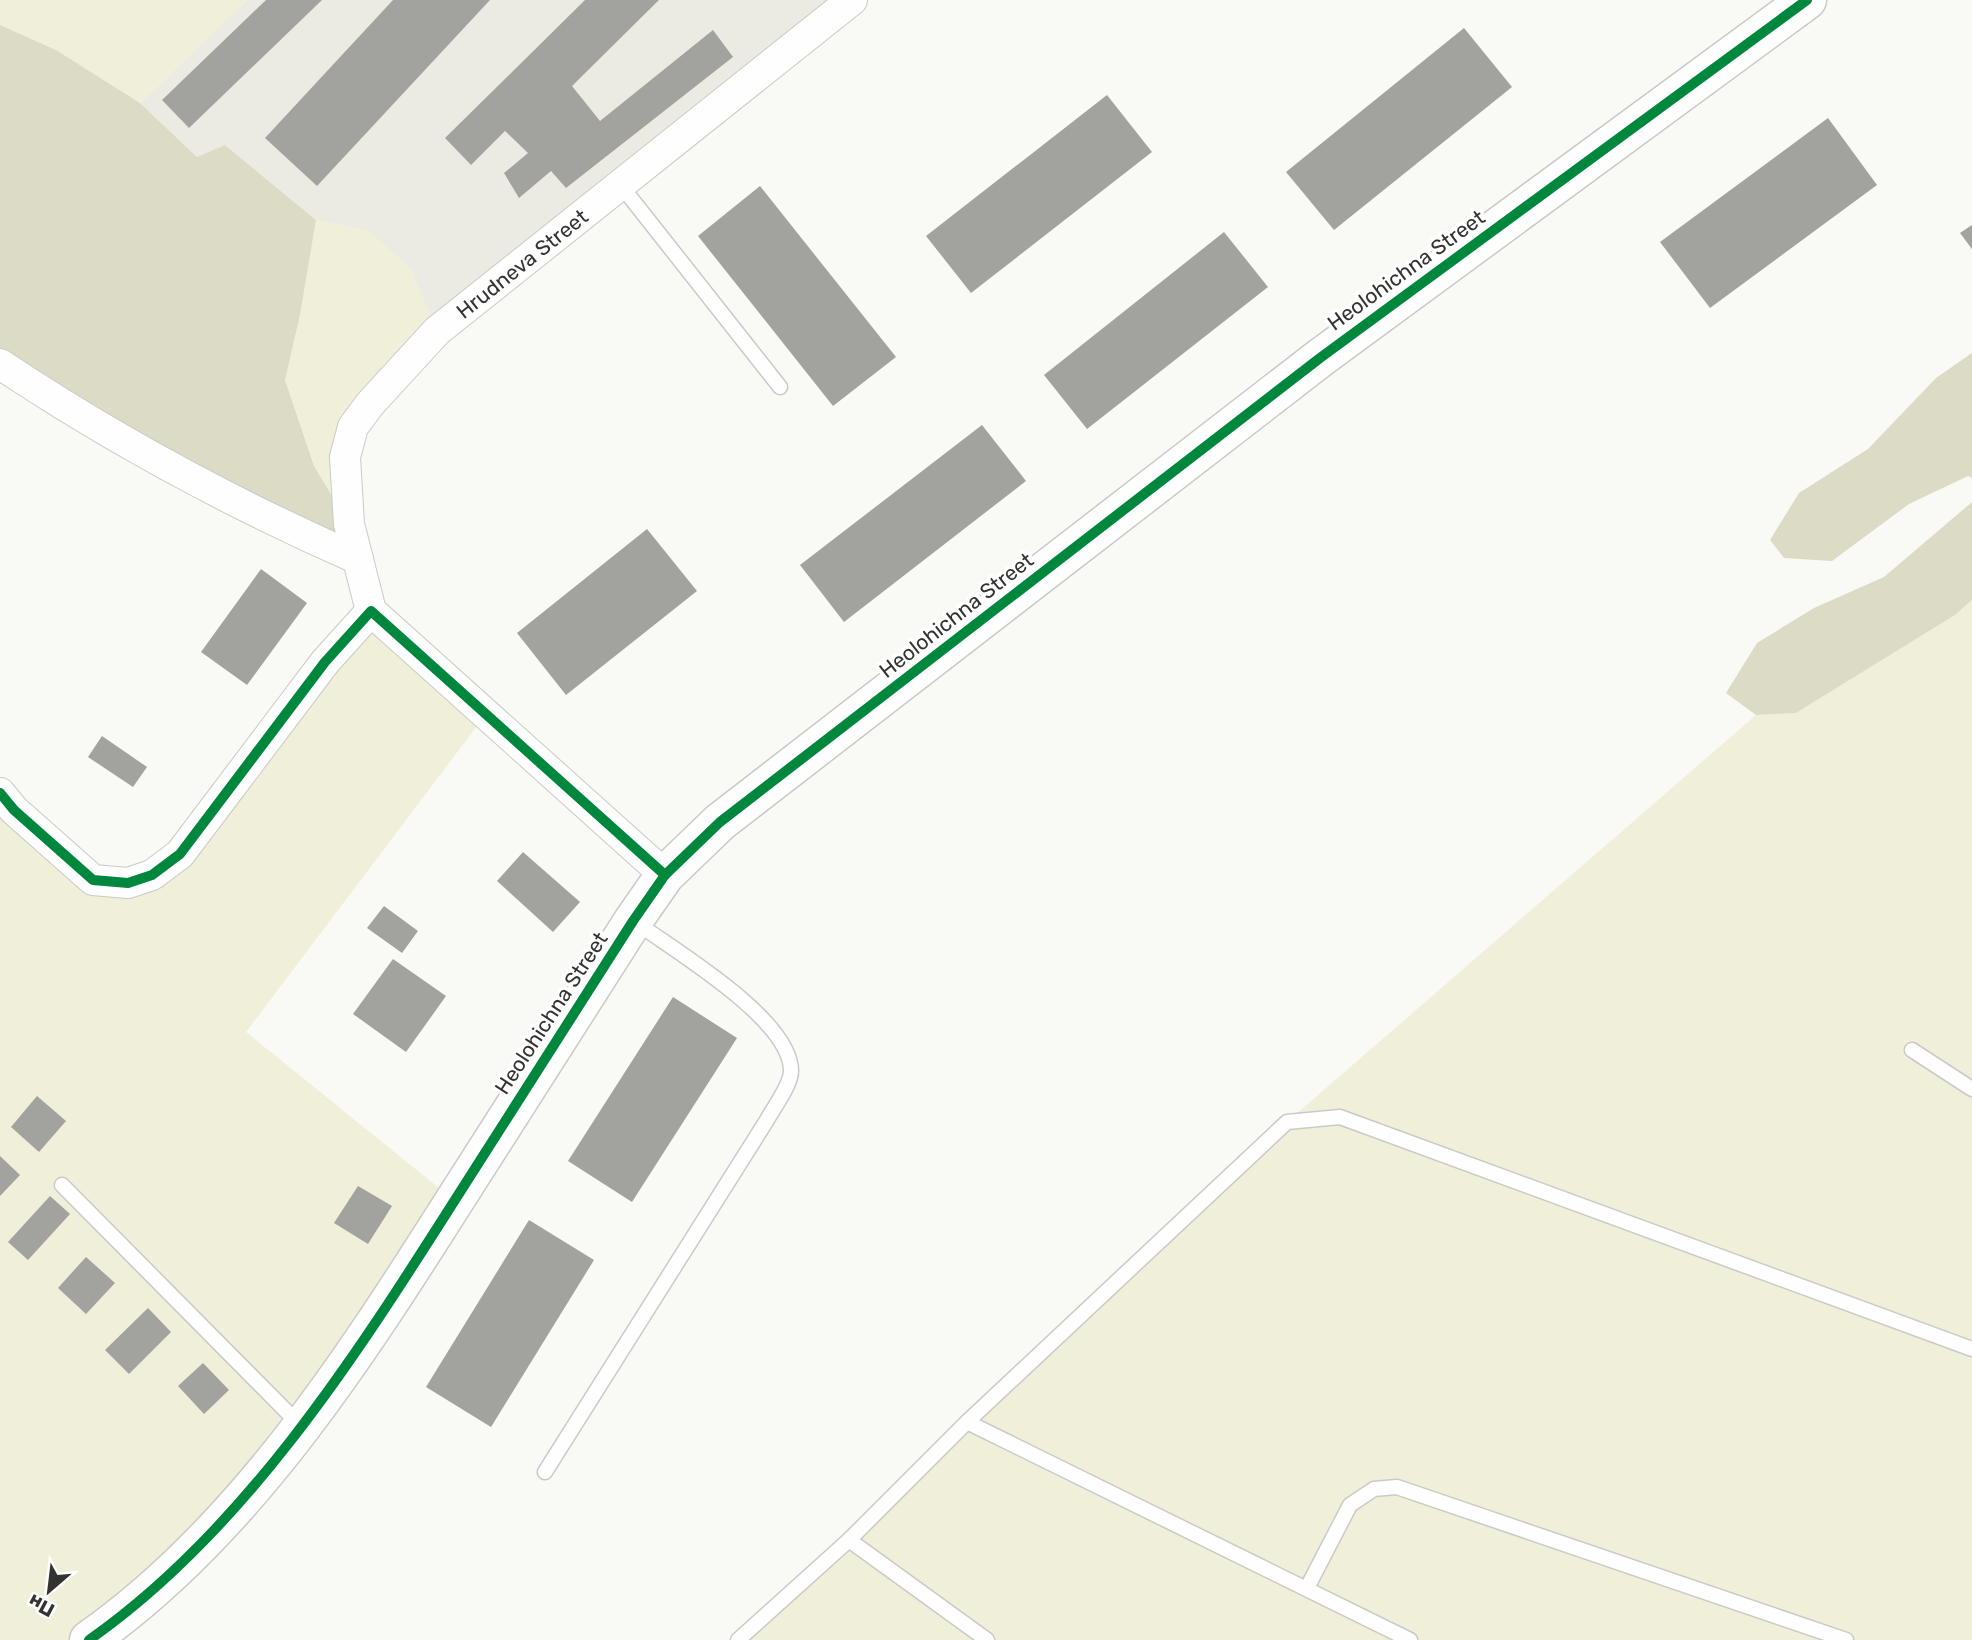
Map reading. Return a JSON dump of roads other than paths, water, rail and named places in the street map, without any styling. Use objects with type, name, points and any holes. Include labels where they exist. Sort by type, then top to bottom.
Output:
[{"type":"street","name":"Hrudneva Street","points":[[371,611],[349,524],[345,457],[353,427],[370,404],[437,331],[619,183],[852,0]]},
{"type":"street","name":"Heolohichna Street","points":[[89,1640],[128,1612],[220,1525],[300,1425],[379,1319],[665,875],[720,822],[1320,358],[1807,0]]},
{"type":"street","points":[[0,364],[148,455],[269,520],[358,559]]},
{"type":"street","points":[[0,793],[14,810],[93,880],[128,883],[152,875],[180,854],[325,662],[371,611],[665,875]]},
{"type":"lane","points":[[619,183],[780,387]]},
{"type":"lane","points":[[545,1472],[760,1132],[792,1074],[788,1049],[753,1007],[633,921]]},
{"type":"lane","points":[[1912,1050],[1972,1089]]},
{"type":"lane","points":[[738,1640],[849,1540],[967,1422],[1287,1122],[1340,1117],[1972,1349]]},
{"type":"lane","points":[[62,1185],[300,1425]]},
{"type":"lane","points":[[967,1422],[1410,1640]]},
{"type":"lane","points":[[1307,1588],[1350,1505],[1374,1489],[1397,1487],[1846,1640]]},
{"type":"lane","points":[[849,1540],[986,1640]]}]
